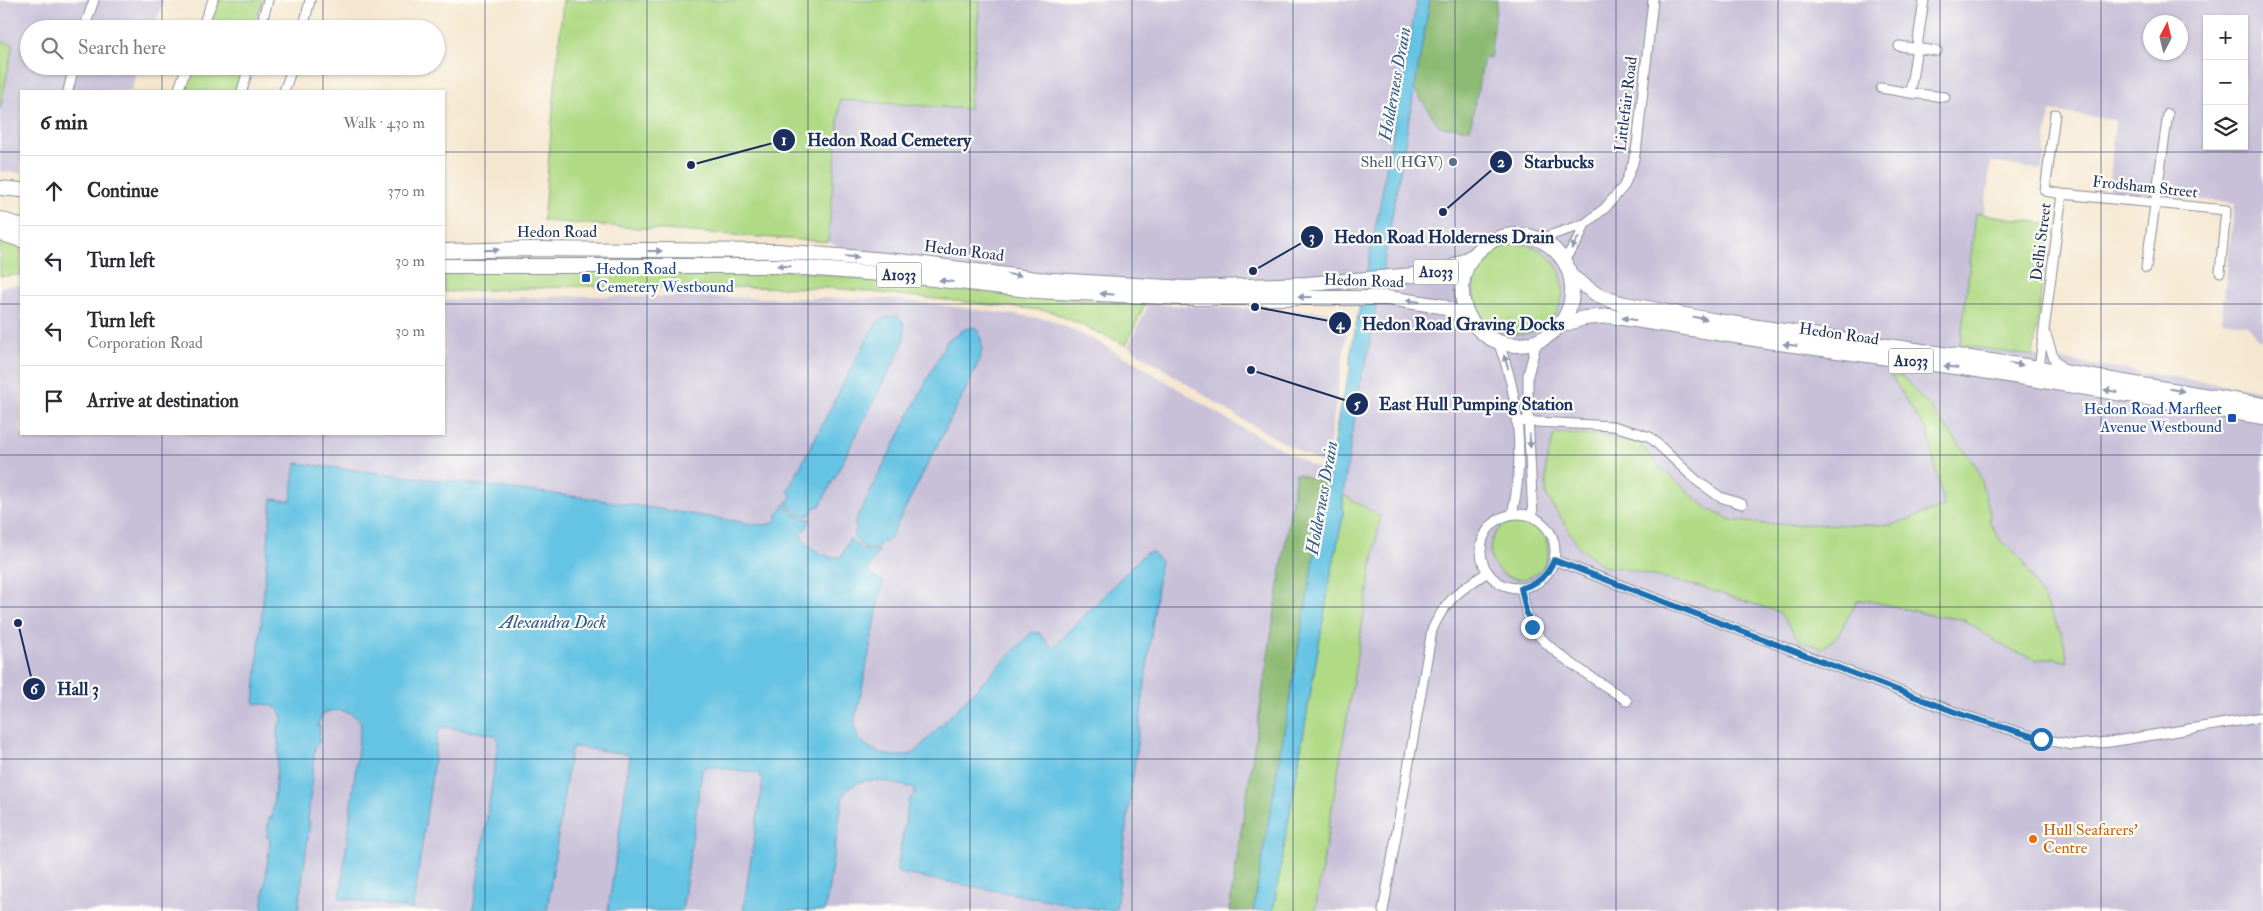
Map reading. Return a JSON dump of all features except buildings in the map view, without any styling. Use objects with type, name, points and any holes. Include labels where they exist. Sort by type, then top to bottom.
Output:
[{"type":"highway","points":[[0,188],[20,190]]},
{"type":"highway","points":[[0,219],[20,226]]},
{"type":"highway","points":[[0,233],[20,240]]},
{"type":"highway","name":"A1033","points":[[1526,235],[1539,239],[1557,252],[1564,260],[1572,277],[1572,297],[1568,312],[1559,326],[1537,341],[1518,344],[1498,342],[1482,332],[1470,319],[1463,303],[1462,286],[1466,269],[1474,255],[1486,244],[1504,236],[1526,235]]},
{"type":"highway","name":"Hedon Road","points":[[445,251],[528,249],[778,251],[909,262],[1038,278],[1185,288],[1307,284],[1437,272],[1474,255]]},
{"type":"highway","name":"Hedon Road","points":[[445,266],[778,266],[906,276],[1037,291],[1182,298],[1388,298],[1441,306],[1470,319]]},
{"type":"highway","name":"Hedon Road","points":[[1572,277],[1599,296],[1620,303],[1734,324],[2039,368],[2263,405]]},
{"type":"highway","name":"Hedon Road","points":[[1559,326],[1584,318],[1610,316],[1786,344],[1977,370],[2263,417]]},
{"type":"street","points":[[87,20],[94,0]]},
{"type":"street","points":[[205,20],[213,0]]},
{"type":"street","points":[[262,20],[268,0]]},
{"type":"street","points":[[305,20],[310,0]]},
{"type":"street","name":"Littlefair Road","points":[[1539,239],[1585,224],[1605,208],[1624,186],[1638,145],[1653,0]]},
{"type":"street","points":[[1910,93],[1924,0]]},
{"type":"street","points":[[1899,46],[1937,51]]},
{"type":"street","points":[[68,90],[72,75]]},
{"type":"street","points":[[178,90],[183,75]]},
{"type":"street","points":[[242,90],[246,75]]},
{"type":"street","points":[[284,90],[290,75]]},
{"type":"street","points":[[1881,88],[1945,97]]},
{"type":"street","name":"Delhi Street","points":[[2039,368],[2062,194],[2045,191],[2055,114]]},
{"type":"street","points":[[2146,268],[2168,114]]},
{"type":"street","name":"Frodsham Street","points":[[2062,194],[2226,210],[2220,272]]},
{"type":"street","name":"Littlefair Road","points":[[1564,260],[1578,240],[1585,224]]},
{"type":"street","name":"Delhi Street","points":[[2044,330],[2054,359],[2065,372]]},
{"type":"street","points":[[1533,517],[1528,420],[1528,375],[1537,341]]},
{"type":"street","points":[[1498,342],[1506,362],[1515,395],[1517,476],[1516,496],[1512,514]]},
{"type":"street","points":[[1516,421],[1528,420],[1613,426],[1650,437],[1696,480],[1720,497],[1742,504]]},
{"type":"street","points":[[1512,514],[1533,517],[1547,527],[1552,535],[1556,552],[1550,571],[1532,585],[1521,588],[1508,586],[1497,581],[1488,572],[1481,554],[1484,536],[1491,526],[1500,518],[1512,514]]},
{"type":"street","points":[[1554,560],[1963,715],[2041,739],[2073,745],[2110,742],[2263,717]]},
{"type":"street","points":[[1383,911],[1432,630],[1437,618],[1451,598],[1488,572]]},
{"type":"street","points":[[1521,588],[1532,627],[1545,643],[1627,701]]},
{"type":"shaded area","points":[[0,0],[164,0],[156,20],[20,20],[20,75],[135,75],[131,90],[20,90],[20,173],[0,171]]},
{"type":"shaded area","points":[[980,0],[1417,0],[1363,288],[1282,293],[1038,286],[896,269],[828,242],[840,100],[969,109]]},
{"type":"shaded area","points":[[1497,0],[2263,0],[2263,340],[2258,339],[2246,324],[2221,321],[2235,203],[2109,191],[2115,120],[2050,111],[2042,170],[1991,162],[1984,214],[1976,213],[1960,344],[2263,391],[2263,911],[1315,911],[1380,516],[1343,495],[1359,391],[1366,365],[1414,89],[1439,126],[1470,129],[1484,57],[1490,58]],"holes":[[[1547,254],[1555,264],[1561,277],[1548,323],[1538,329],[1524,333],[1474,301],[1473,281]]]},
{"type":"shaded area","points":[[20,285],[20,435],[445,435],[445,300],[584,296],[892,299],[1048,319],[1090,338],[1138,364],[1235,424],[1328,474],[1326,484],[1296,473],[1229,911],[0,911],[0,287]]},
{"type":"shaded area","points":[[1149,304],[1350,313],[1326,465],[1238,417],[1128,346]]},
{"type":"green space","points":[[218,0],[263,0],[256,20],[210,20]]},
{"type":"green space","points":[[563,0],[980,0],[969,109],[840,100],[828,242],[543,221]]},
{"type":"green space","points":[[1430,0],[1497,0],[1490,58],[1484,57],[1470,129],[1439,126],[1414,89]]},
{"type":"green space","points":[[0,41],[13,44],[0,110]]},
{"type":"green space","points":[[188,75],[241,75],[237,90],[182,90]]},
{"type":"green space","points":[[1976,213],[2050,224],[2033,356],[1960,345]]},
{"type":"green space","points":[[0,237],[20,245],[20,275],[0,276]]},
{"type":"green space","points":[[1518,244],[1535,248],[1550,257],[1559,272],[1563,289],[1559,306],[1550,321],[1535,330],[1518,334],[1501,330],[1486,321],[1477,306],[1473,289],[1477,272],[1486,257],[1501,248]]},
{"type":"green space","points":[[445,269],[777,269],[1038,297],[1145,304],[1126,345],[1050,311],[833,288],[583,286],[445,292]]},
{"type":"green space","points":[[1890,375],[1903,377],[1929,406],[1977,467],[1990,512],[1989,520],[2000,540],[2021,558],[2062,634],[2068,662],[2054,658],[2036,660],[2005,647],[1962,619],[1936,616],[1866,600],[1857,601],[1836,638],[1822,648],[1800,641],[1779,612],[1704,588],[1625,569],[1602,566],[1579,547],[1546,495],[1546,463],[1554,434],[1567,433],[1639,443],[1658,465],[1708,509],[1731,520],[1764,524],[1892,525],[1944,506],[1928,433]]},
{"type":"green space","points":[[1296,473],[1326,484],[1319,531],[1253,911],[1229,911]]},
{"type":"green space","points":[[1343,495],[1380,516],[1315,911],[1273,911],[1331,574],[1343,516]]},
{"type":"green space","points":[[1519,521],[1535,526],[1543,534],[1548,550],[1543,566],[1535,574],[1519,579],[1503,574],[1495,566],[1490,550],[1495,534],[1503,526]]},
{"type":"water","points":[[1417,0],[1430,0],[1366,364],[1362,374],[1343,495],[1343,516],[1331,574],[1273,911],[1253,911],[1340,406],[1350,371],[1350,356]]},
{"type":"water","points":[[896,315],[904,326],[904,339],[901,348],[820,506],[815,507],[810,515],[796,515],[787,503],[791,496],[788,490],[870,333],[879,320]]},
{"type":"water","points":[[975,327],[981,339],[982,350],[974,373],[889,540],[881,542],[877,549],[863,548],[853,536],[857,529],[854,523],[947,341],[965,329]]},
{"type":"water","name":"Alexandra Dock","points":[[296,463],[588,498],[760,525],[774,522],[785,504],[794,516],[811,519],[805,530],[802,530],[802,539],[820,553],[831,557],[842,556],[850,538],[862,550],[879,551],[868,570],[870,574],[883,582],[855,721],[856,731],[861,740],[869,747],[890,755],[902,756],[913,754],[1032,632],[1039,633],[1053,648],[1145,553],[1152,552],[1160,561],[1160,565],[1116,909],[1108,911],[898,873],[897,869],[909,799],[915,794],[915,790],[884,782],[866,781],[857,783],[843,795],[825,911],[743,911],[763,780],[758,773],[709,766],[705,767],[702,771],[682,911],[608,911],[630,757],[626,754],[577,747],[573,748],[570,753],[547,911],[473,911],[498,743],[494,735],[444,727],[438,732],[413,909],[340,898],[361,723],[354,715],[338,710],[322,715],[317,726],[320,726],[319,742],[315,747],[308,821],[310,822],[298,911],[262,911],[270,840],[267,837],[269,818],[272,818],[279,744],[277,737],[279,723],[282,723],[280,712],[277,709],[269,705],[254,703],[272,499],[291,501]]},
{"type":"place","name":"Shell (HGV)","points":[[1453,162]]},
{"type":"place","name":"Hedon Road Cemetery","points":[[691,165]]},
{"type":"place","name":"Starbucks","points":[[1443,212]]},
{"type":"place","name":"Hedon Road Holderness Drain","points":[[1253,271]]},
{"type":"place","name":"Hedon Road Cemetery Westbound","points":[[586,278]]},
{"type":"place","name":"Hedon Road Graving Docks","points":[[1255,307]]},
{"type":"place","name":"East Hull Pumping Station","points":[[1251,370]]},
{"type":"place","name":"Hedon Road Marfleet Avenue Westbound","points":[[2232,418]]},
{"type":"place","name":"Hall 3","points":[[18,623]]},
{"type":"place","name":"Hull Seafarers' Centre","points":[[2033,839]]},
{"type":"route","points":[[1532,627],[1521,588],[1532,585],[1542,579],[1550,571],[1554,560],[1963,715],[2041,739]]},
{"type":"water label","name":"Holderness Drain","points":[[1395,84]]},
{"type":"water label","name":"Holderness Drain","points":[[1322,498]]}]
